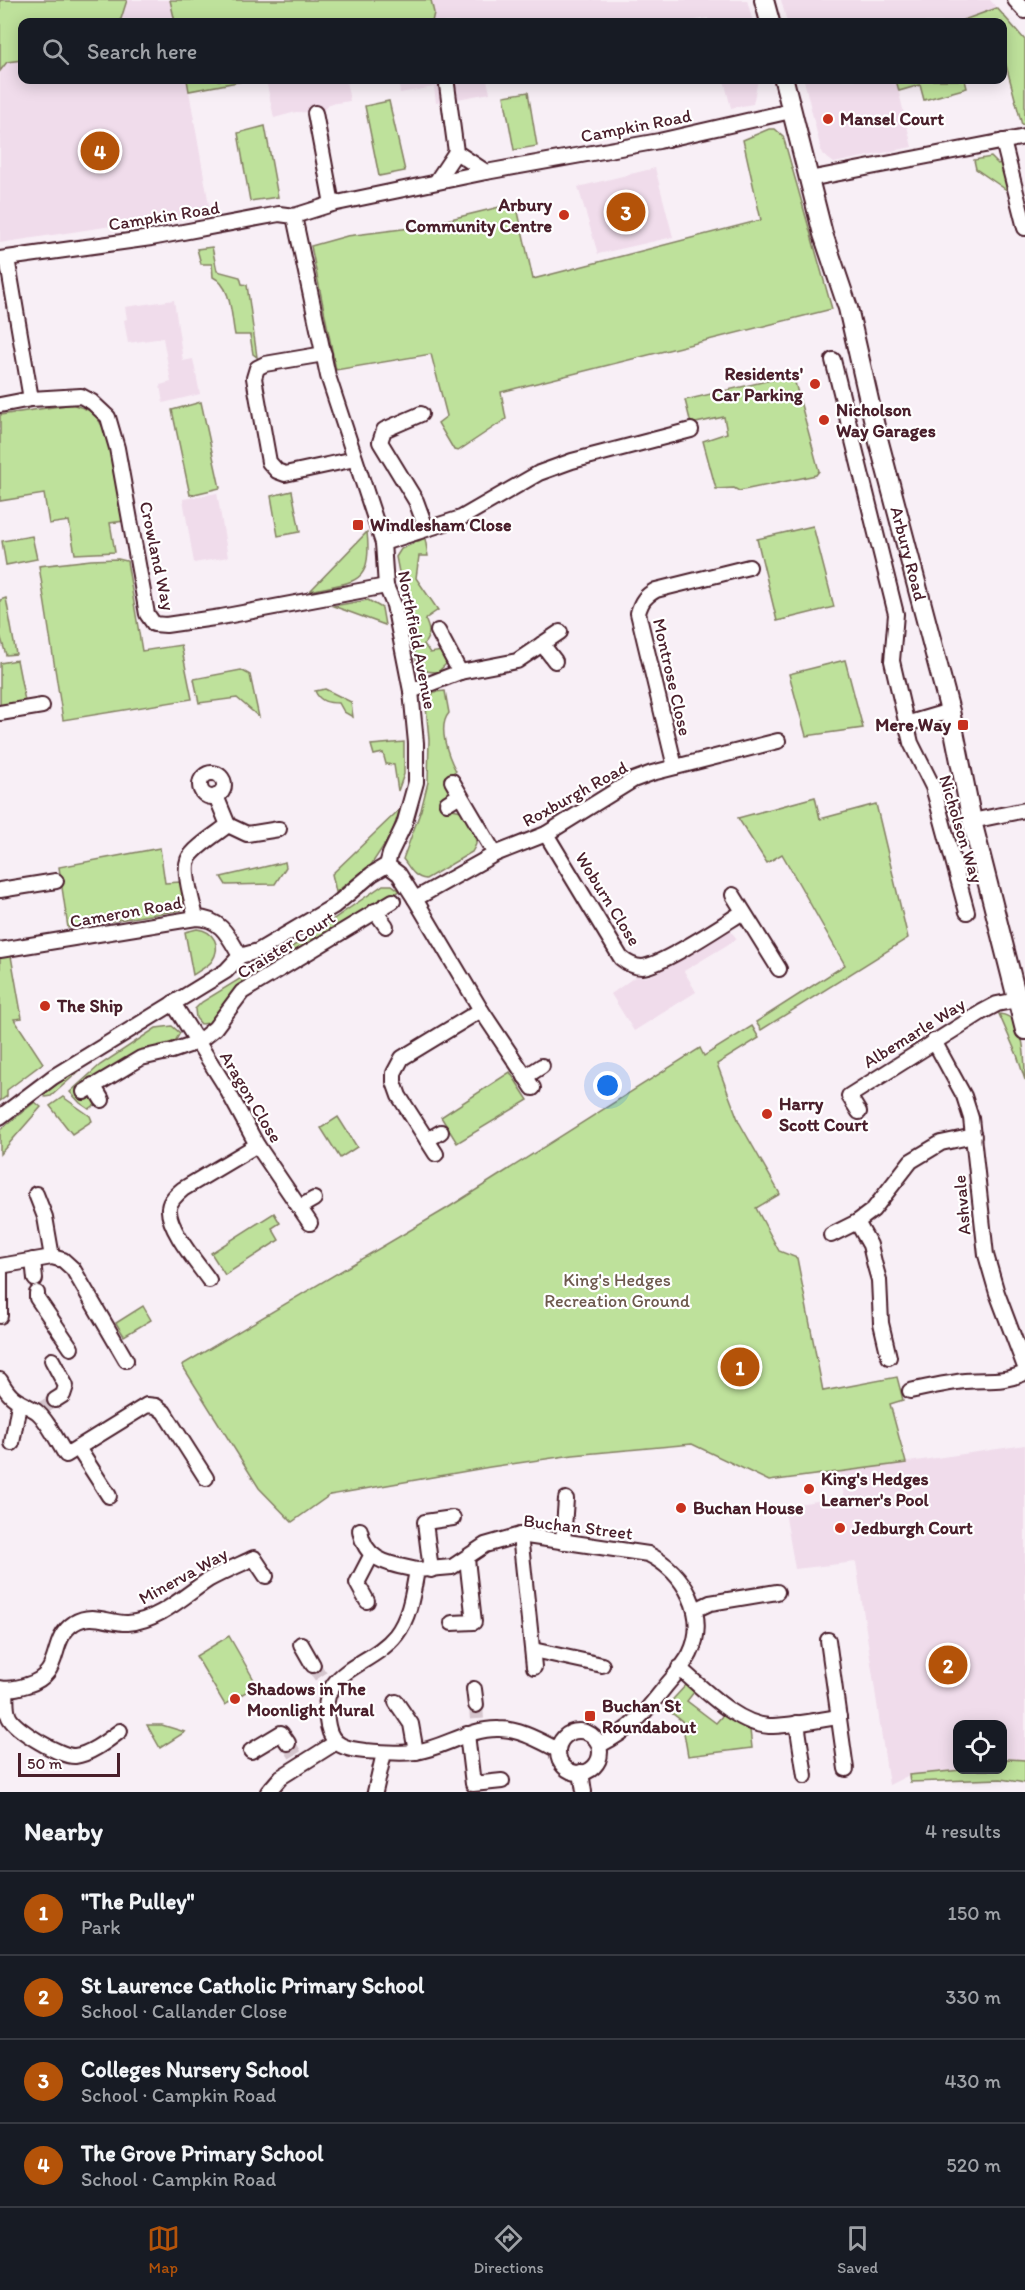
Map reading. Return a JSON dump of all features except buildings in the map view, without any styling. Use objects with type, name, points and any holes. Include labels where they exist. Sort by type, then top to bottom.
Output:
[{"type":"street","points":[[764,0],[769,18]]},
{"type":"street","points":[[1015,0],[1025,11]]},
{"type":"street","name":"Arbury Road","points":[[785,84],[823,234],[848,308],[876,431],[950,711],[972,821],[1025,1030]]},
{"type":"street","points":[[436,182],[456,152],[447,85]]},
{"type":"street","name":"Campkin Road","points":[[4,258],[151,238],[279,214],[294,216],[332,204],[436,182],[659,141],[791,111]]},
{"type":"street","points":[[315,112],[332,204]]},
{"type":"street","points":[[809,179],[1025,137]]},
{"type":"street","points":[[1003,141],[1025,228]]},
{"type":"street","points":[[456,152],[486,172]]},
{"type":"street","name":"Northfield Avenue","points":[[294,216],[328,376],[383,543],[386,586],[394,605],[411,692],[416,743],[416,782],[404,825],[387,865]]},
{"type":"street","points":[[4,258],[31,399]]},
{"type":"street","points":[[324,354],[265,364],[257,368],[255,378],[269,462],[277,471],[285,474],[355,459]]},
{"type":"street","name":"Nicholson Way","points":[[833,360],[896,614],[892,661],[906,724],[911,743],[933,787],[967,912]]},
{"type":"street","name":"Crowland Way","points":[[0,405],[31,399],[81,396],[93,402],[108,417],[117,448],[147,614],[154,624],[166,626],[221,617],[386,586]]},
{"type":"street","points":[[421,414],[384,430],[380,442],[416,501],[426,528]]},
{"type":"street","points":[[383,543],[461,518],[539,473],[572,461],[691,430]]},
{"type":"street","name":"Montrose Close","points":[[675,767],[643,633],[639,614],[640,606],[648,594],[656,590],[749,567]]},
{"type":"street","points":[[438,631],[460,672]]},
{"type":"street","points":[[411,692],[460,672],[517,661],[560,632]]},
{"type":"street","points":[[542,644],[555,661]]},
{"type":"street","points":[[0,713],[42,706]]},
{"type":"street","points":[[906,724],[950,711]]},
{"type":"street","name":"Roxburgh Road","points":[[415,899],[495,854],[546,834],[633,780],[778,741]]},
{"type":"street","points":[[452,781],[495,854]]},
{"type":"street","points":[[447,803],[460,795]]},
{"type":"street","points":[[216,796],[228,825],[247,834],[279,829]]},
{"type":"street","points":[[972,821],[1025,810]]},
{"type":"street","points":[[196,918],[187,873],[188,860],[194,852],[228,825]]},
{"type":"street","name":"Woburn Close","points":[[546,834],[621,958],[632,966],[642,967],[658,962],[743,912]]},
{"type":"street","points":[[2,1114],[53,1077],[226,971],[240,956],[258,951],[334,906],[372,874],[387,865],[399,874],[481,1010],[529,1082],[542,1066]]},
{"type":"street","points":[[0,890],[56,881]]},
{"type":"street","points":[[733,895],[779,969]]},
{"type":"street","name":"Craister Court","points":[[198,1042],[215,1028],[242,992],[393,901]]},
{"type":"street","points":[[375,911],[386,926]]},
{"type":"street","name":"Cameron Road","points":[[0,950],[206,918],[224,929],[240,956]]},
{"type":"street","name":"Albemarle Way","points":[[859,1112],[849,1096],[934,1041],[997,1004],[1017,1000]]},
{"type":"street","name":"Aragon Close","points":[[173,1003],[257,1145],[310,1223]]},
{"type":"street","points":[[436,1154],[399,1096],[394,1082],[397,1066],[402,1058],[481,1010]]},
{"type":"street","name":"Ashvale","points":[[934,1041],[964,1096],[974,1136],[980,1215],[986,1255],[1000,1301],[1025,1367]]},
{"type":"street","points":[[102,1100],[89,1088],[141,1058],[172,1052],[198,1042]]},
{"type":"street","points":[[427,1140],[441,1132]]},
{"type":"street","points":[[831,1235],[857,1222],[873,1210],[911,1161],[941,1143],[974,1136]]},
{"type":"street","points":[[209,1273],[173,1227],[169,1206],[174,1197],[183,1189],[257,1145]]},
{"type":"street","points":[[36,1194],[45,1217],[52,1257]]},
{"type":"street","points":[[300,1207],[314,1198]]},
{"type":"street","points":[[857,1222],[870,1245],[879,1280],[881,1323],[889,1357]]},
{"type":"street","points":[[0,1316],[0,1266],[52,1257],[63,1260],[73,1269],[126,1360]]},
{"type":"street","points":[[33,1260],[37,1298],[71,1348]]},
{"type":"street","points":[[0,1380],[5,1390],[19,1404],[45,1406],[63,1395],[66,1386],[51,1360]]},
{"type":"street","points":[[910,1390],[969,1381],[1008,1380],[1025,1373]]},
{"type":"street","points":[[12,1443],[19,1404]]},
{"type":"street","points":[[45,1406],[66,1455],[147,1405],[156,1406],[164,1412],[206,1478]]},
{"type":"street","points":[[78,1448],[109,1496]]},
{"type":"street","points":[[563,1542],[566,1499]]},
{"type":"street","points":[[431,1570],[425,1522],[453,1518]]},
{"type":"street","points":[[360,1530],[365,1548],[371,1556],[357,1583],[367,1601]]},
{"type":"street","points":[[520,1535],[534,1667]]},
{"type":"street","name":"Buchan Street","points":[[371,1556],[417,1570],[431,1570],[452,1567],[485,1545],[520,1535],[648,1554],[664,1562],[689,1594],[695,1610],[696,1639],[689,1656],[638,1721],[626,1731],[600,1745]]},
{"type":"street","name":"Minerva Way","points":[[3,1689],[26,1685],[44,1678],[52,1665],[59,1641],[66,1630],[80,1620],[99,1618],[127,1623],[151,1617],[210,1579],[254,1558],[266,1576]]},
{"type":"street","points":[[452,1623],[474,1622],[467,1559]]},
{"type":"street","points":[[417,1570],[405,1618],[394,1637],[377,1652],[346,1671],[332,1686],[326,1700],[325,1713],[329,1734],[335,1743],[344,1748],[384,1753],[416,1752],[474,1728],[498,1728],[536,1738],[558,1750],[563,1765],[570,1771],[587,1772],[598,1762],[600,1755],[600,1745],[590,1734],[580,1731],[573,1732],[564,1738],[558,1750]]},
{"type":"street","points":[[695,1610],[710,1604],[777,1592]]},
{"type":"street","points":[[828,1640],[846,1769]]},
{"type":"street","points":[[301,1644],[317,1671],[332,1686]]},
{"type":"street","points":[[532,1650],[602,1665]]},
{"type":"street","points":[[679,1668],[742,1718],[768,1726],[839,1717]]},
{"type":"street","points":[[3,1689],[9,1718],[15,1725],[36,1740],[68,1755],[79,1755],[90,1750],[120,1731]]},
{"type":"street","points":[[474,1689],[476,1705]]},
{"type":"street","points":[[396,1701],[411,1724],[416,1752]]},
{"type":"street","points":[[797,1723],[805,1776]]},
{"type":"street","points":[[474,1728],[473,1784],[502,1781]]},
{"type":"street","points":[[252,1751],[281,1733],[288,1743]]},
{"type":"street","points":[[268,1792],[298,1759],[323,1752],[335,1743]]},
{"type":"street","points":[[375,1792],[384,1753]]},
{"type":"street","points":[[581,1773],[584,1792]]},
{"type":"shaded area","points":[[0,0],[747,0],[752,18],[18,18],[18,84],[227,84],[189,91],[210,211],[0,243]]},
{"type":"shaded area","points":[[781,0],[990,0],[997,8],[969,18],[786,18]]},
{"type":"shaded area","points":[[267,84],[347,84],[350,101],[329,104],[321,113],[296,112],[274,118]]},
{"type":"shaded area","points":[[399,84],[488,84],[490,93],[436,103],[434,87],[400,93]]},
{"type":"shaded area","points":[[725,84],[757,84],[753,104],[731,108]]},
{"type":"shaded area","points":[[805,84],[897,84],[912,147],[834,163],[822,154]]},
{"type":"shaded area","points":[[655,168],[673,237],[598,254],[578,187]]},
{"type":"shaded area","points":[[174,300],[183,361],[193,359],[200,394],[163,403],[160,385],[171,382],[163,338],[128,343],[124,320],[127,319],[125,307]]},
{"type":"shaded area","points":[[217,493],[228,557],[194,563],[183,499]]},
{"type":"shaded area","points":[[729,929],[737,939],[684,971],[696,992],[634,1031],[611,994],[636,976],[646,977],[657,973]]},
{"type":"shaded area","points":[[1025,1445],[1025,1768],[1007,1769],[1007,1720],[953,1720],[953,1772],[909,1775],[889,1785],[856,1562],[795,1569],[784,1506],[844,1497],[840,1472]]},
{"type":"green space","points":[[0,0],[127,0],[121,18],[18,18],[18,61],[7,62],[0,71]]},
{"type":"green space","points":[[170,0],[431,0],[434,13],[433,18],[174,18]]},
{"type":"green space","points":[[997,8],[1006,18],[969,18]]},
{"type":"green space","points":[[1007,19],[1025,40],[1025,124],[1022,125],[1007,69]]},
{"type":"green space","points":[[188,84],[227,84],[189,91]]},
{"type":"green space","points":[[897,84],[966,84],[967,88],[924,100],[920,85],[899,91]]},
{"type":"green space","points":[[528,92],[537,146],[514,150],[504,96]]},
{"type":"green space","points":[[389,101],[405,171],[379,176],[365,106]]},
{"type":"green space","points":[[265,126],[278,197],[250,201],[238,133]]},
{"type":"green space","points":[[769,129],[775,129],[783,136],[832,309],[501,392],[506,419],[458,451],[454,450],[438,423],[447,416],[431,354],[336,370],[311,246],[347,236],[418,227],[516,203],[533,279],[761,220],[743,140]]},
{"type":"green space","points":[[991,157],[998,164],[1002,161],[1008,191],[976,169],[974,160]]},
{"type":"green space","points":[[212,247],[217,271],[240,277],[242,284],[247,285],[257,357],[253,354],[250,335],[235,335],[227,294],[224,287],[213,277],[212,264],[201,264],[197,249]]},
{"type":"green space","points":[[793,375],[819,471],[816,475],[739,491],[734,488],[716,489],[703,441],[727,433],[724,417],[691,424],[685,400]]},
{"type":"green space","points":[[201,402],[220,488],[190,495],[172,410]]},
{"type":"green space","points":[[73,404],[89,411],[99,420],[110,447],[124,521],[110,523],[115,552],[75,554],[69,521],[49,524],[44,494],[0,501],[0,415]]},
{"type":"green space","points":[[292,491],[300,532],[278,536],[271,496]]},
{"type":"green space","points":[[813,526],[834,607],[777,621],[757,539]]},
{"type":"green space","points":[[367,532],[367,563],[363,572],[349,582],[310,591]]},
{"type":"green space","points":[[32,536],[37,559],[6,565],[2,541]]},
{"type":"green space","points":[[425,538],[428,556],[419,556],[416,578],[438,610],[425,619],[429,632],[424,644],[430,653],[442,651],[449,661],[438,672],[424,670],[416,659],[396,557],[401,549]]},
{"type":"green space","points":[[118,559],[127,561],[142,651],[181,645],[192,699],[63,720],[39,566]]},
{"type":"green space","points":[[6,598],[16,654],[6,655],[0,635],[0,600]]},
{"type":"green space","points":[[368,600],[382,608],[385,625],[333,606]]},
{"type":"green space","points":[[17,660],[25,701],[0,705],[0,663]]},
{"type":"green space","points":[[845,660],[863,728],[806,736],[789,674]]},
{"type":"green space","points":[[241,670],[250,675],[259,717],[237,698],[199,703],[194,679]]},
{"type":"green space","points":[[325,689],[351,702],[353,717],[344,712],[339,703],[331,703],[319,698],[315,691]]},
{"type":"green space","points":[[445,691],[449,713],[444,726],[445,742],[456,771],[444,778],[448,791],[443,800],[447,808],[462,811],[477,833],[474,836],[476,842],[472,852],[426,879],[415,875],[403,859],[421,810],[428,782],[429,740],[426,706],[434,692]]},
{"type":"green space","points":[[404,742],[404,774],[398,791],[394,765],[386,764],[383,753],[374,755],[371,745]]},
{"type":"green space","points":[[815,797],[820,819],[876,804],[908,938],[761,1030],[756,1022],[845,965],[782,854],[767,863],[738,818]]},
{"type":"green space","points":[[400,809],[392,833],[371,865],[336,892],[332,874]]},
{"type":"green space","points":[[160,848],[165,883],[180,882],[184,900],[181,910],[68,928],[59,867]]},
{"type":"green space","points":[[285,862],[286,867],[275,884],[226,885],[221,877]]},
{"type":"green space","points":[[383,885],[392,885],[400,891],[243,984],[210,1023],[201,1024],[196,1018],[195,1009],[202,1002],[303,940]]},
{"type":"green space","points":[[197,929],[212,936],[216,950],[212,961],[193,975],[185,932]]},
{"type":"green space","points":[[0,955],[11,956],[22,1018],[14,1019],[43,1063],[7,1090],[7,1096],[0,1101]]},
{"type":"green space","points":[[999,1014],[1008,1016],[1019,1029],[1024,1049],[1025,1080],[1017,1055]]},
{"type":"green space","points":[[172,1026],[180,1033],[173,1045],[138,1052],[76,1089],[82,1099],[94,1098],[99,1102],[89,1109],[70,1092],[100,1065],[156,1028]]},
{"type":"green space","name":"King's Hedges Recreation Ground","points":[[752,1026],[759,1038],[717,1064],[739,1122],[780,1194],[756,1208],[779,1251],[797,1258],[823,1391],[897,1377],[903,1400],[890,1404],[906,1463],[769,1481],[692,1444],[573,1455],[330,1495],[292,1522],[259,1488],[182,1365],[446,1209],[700,1048],[704,1056]]},
{"type":"green space","points":[[80,1066],[79,1071],[51,1096],[45,1097],[41,1092]]},
{"type":"green space","points":[[510,1072],[528,1100],[457,1143],[441,1117]]},
{"type":"green space","points":[[63,1097],[90,1116],[92,1121],[72,1134],[50,1106]]},
{"type":"green space","points":[[35,1102],[41,1107],[0,1154],[0,1130]]},
{"type":"green space","points":[[338,1117],[357,1147],[340,1158],[321,1128]]},
{"type":"green space","points":[[274,1213],[280,1223],[272,1228],[279,1240],[225,1275],[211,1253]]},
{"type":"green space","points":[[143,1306],[151,1320],[124,1336],[116,1323]]},
{"type":"green space","points":[[229,1636],[257,1685],[225,1705],[196,1656]]},
{"type":"green space","points":[[686,1685],[694,1692],[687,1701],[716,1723],[723,1715],[750,1730],[752,1748],[688,1756],[682,1721],[665,1708]]},
{"type":"green space","points":[[147,1725],[162,1725],[185,1732],[160,1748]]},
{"type":"green space","points":[[1007,1759],[1025,1760],[1025,1783],[1001,1779],[910,1782],[909,1775],[953,1771],[953,1774],[1007,1774]]},
{"type":"tunnel","points":[[43,1408],[55,1400]]},
{"type":"tunnel","points":[[313,1665],[321,1677]]},
{"type":"tunnel","points":[[476,1705],[477,1720]]},
{"type":"tunnel","points":[[288,1743],[296,1756]]},
{"type":"place","name":"Mansel Court","points":[[828,119]]},
{"type":"place","name":"The Grove Primary School","points":[[100,151]]},
{"type":"place","name":"Colleges Nursery School","points":[[626,212]]},
{"type":"place","name":"Arbury Community Centre","points":[[564,215]]},
{"type":"place","name":"Residents' Car Parking","points":[[815,384]]},
{"type":"place","name":"Nicholson Way Garages","points":[[824,420]]},
{"type":"place","name":"Windlesham Close","points":[[358,525]]},
{"type":"place","name":"Mere Way","points":[[963,725]]},
{"type":"place","name":"The Ship","points":[[45,1006]]},
{"type":"place","name":"Harry Scott Court","points":[[767,1114]]},
{"type":"place","name":"\"The Pulley\"","points":[[740,1367]]},
{"type":"place","name":"King's Hedges Learner's Pool","points":[[809,1489]]},
{"type":"place","name":"Buchan House","points":[[681,1508]]},
{"type":"place","name":"Jedburgh Court","points":[[840,1528]]},
{"type":"place","name":"St Laurence Catholic Primary School","points":[[948,1665]]},
{"type":"place","name":"Shadows in The Moonlight Mural","points":[[235,1699]]},
{"type":"place","name":"Buchan St Roundabout","points":[[590,1716]]}]
